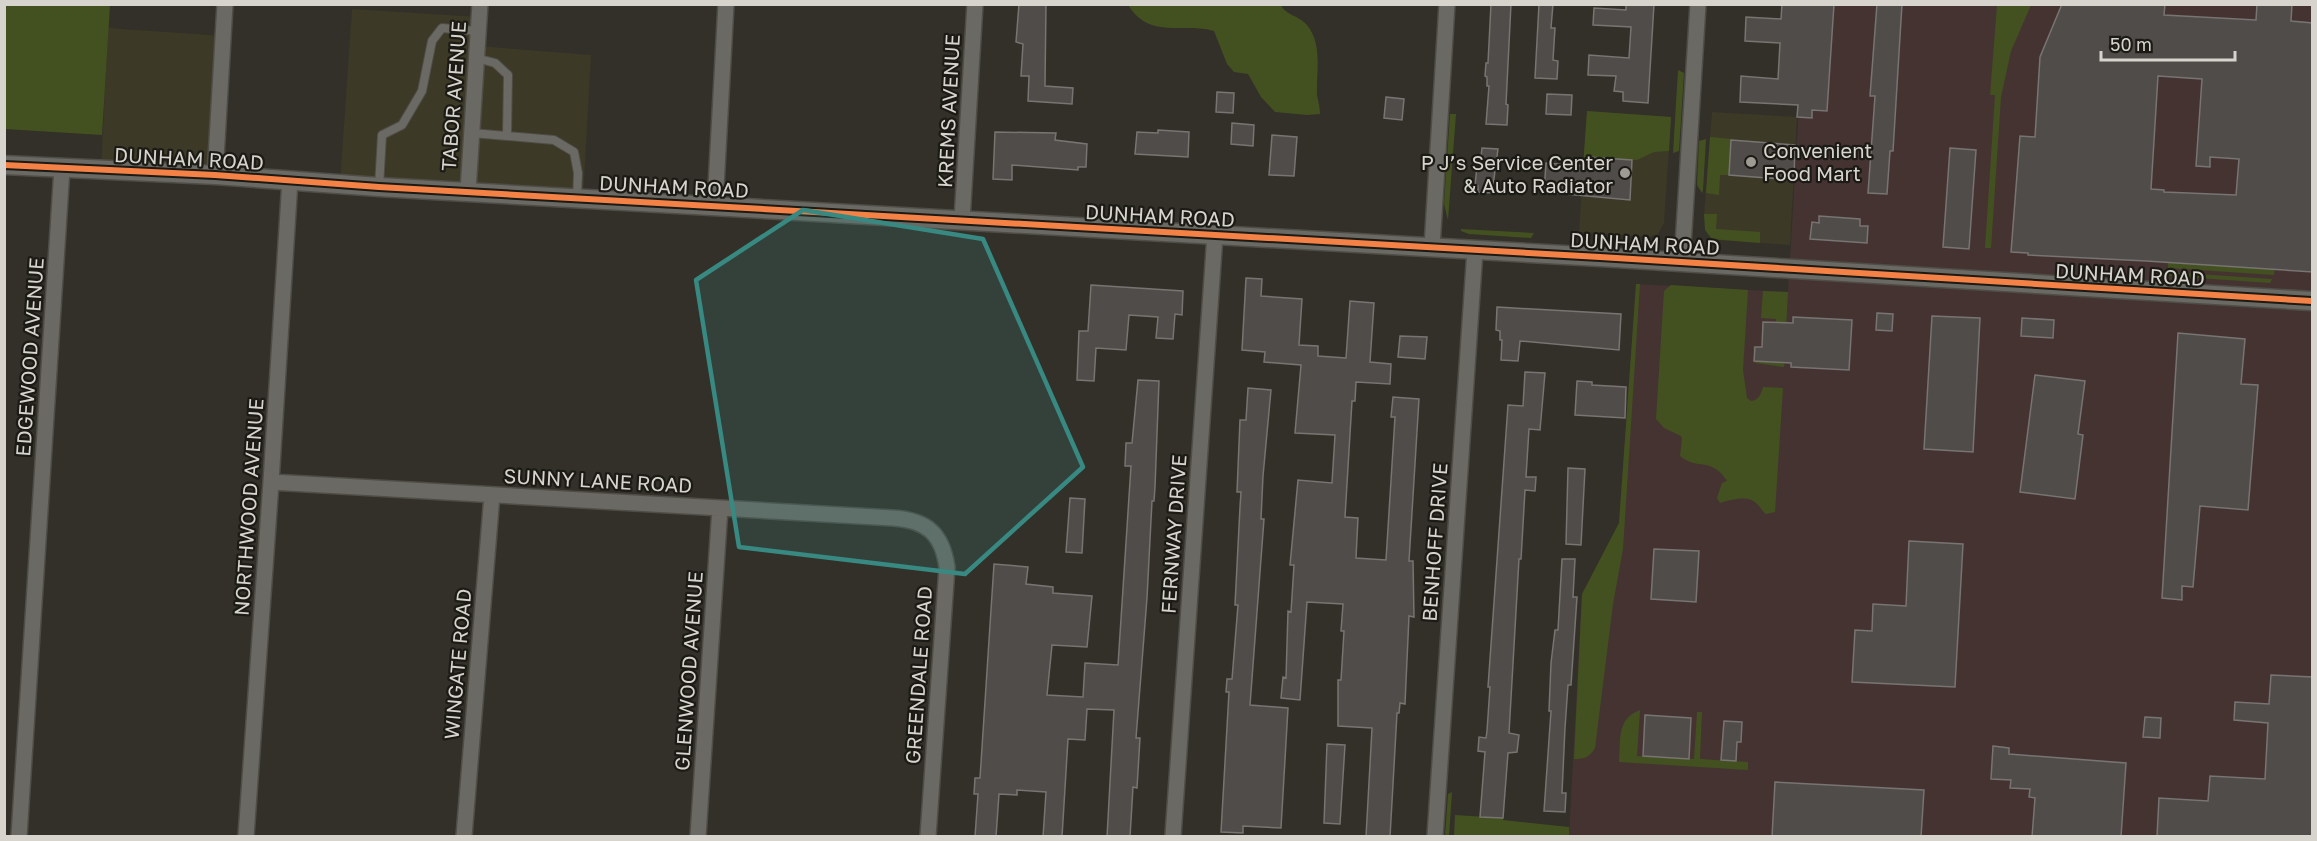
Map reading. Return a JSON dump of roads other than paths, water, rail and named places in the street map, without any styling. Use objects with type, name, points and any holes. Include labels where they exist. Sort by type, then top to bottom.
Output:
[{"type":"street","points":[[215,175],[225,4]]},
{"type":"street","name":"TABOR AVENUE","points":[[468,191],[480,4]]},
{"type":"street","points":[[715,205],[726,4]]},
{"type":"street","name":"KREMS AVENUE","points":[[962,220],[975,4]]},
{"type":"street","points":[[1432,247],[1447,4]]},
{"type":"street","points":[[1682,262],[1698,4]]},
{"type":"street","name":"DUNHAM ROAD","points":[[4,165],[215,175],[379,187],[1432,247],[2313,301]]},
{"type":"street","name":"EDGEWOOD AVENUE","points":[[19,837],[62,168]]},
{"type":"street","name":"NORTHWOOD AVENUE","points":[[246,837],[272,482],[290,180]]},
{"type":"street","name":"FERNWAY DRIVE","points":[[1173,837],[1215,235]]},
{"type":"street","name":"BENHOFF DRIVE","points":[[1435,837],[1474,250]]},
{"type":"street","name":"SUNNY LANE ROAD","points":[[272,482],[909,519],[922,524]]},
{"type":"street","name":"WINGATE ROAD","points":[[464,837],[492,495]]},
{"type":"street","name":"GLENWOOD AVENUE","points":[[698,837],[720,508]]},
{"type":"street","name":"GREENDALE ROAD","points":[[922,524],[939,540],[944,552],[946,567],[927,837]]},
{"type":"lane","points":[[379,187],[382,135],[402,124],[422,91],[432,41],[442,28],[477,31]]},
{"type":"lane","points":[[476,58],[495,63],[508,75],[507,135]]},
{"type":"lane","points":[[471,132],[554,140],[574,152],[578,173],[577,197]]},
{"type":"place","name":"Convenient Food Mart","points":[[1751,162]]},
{"type":"place","name":"P J’s Service Center & Auto Radiator","points":[[1625,173]]}]
